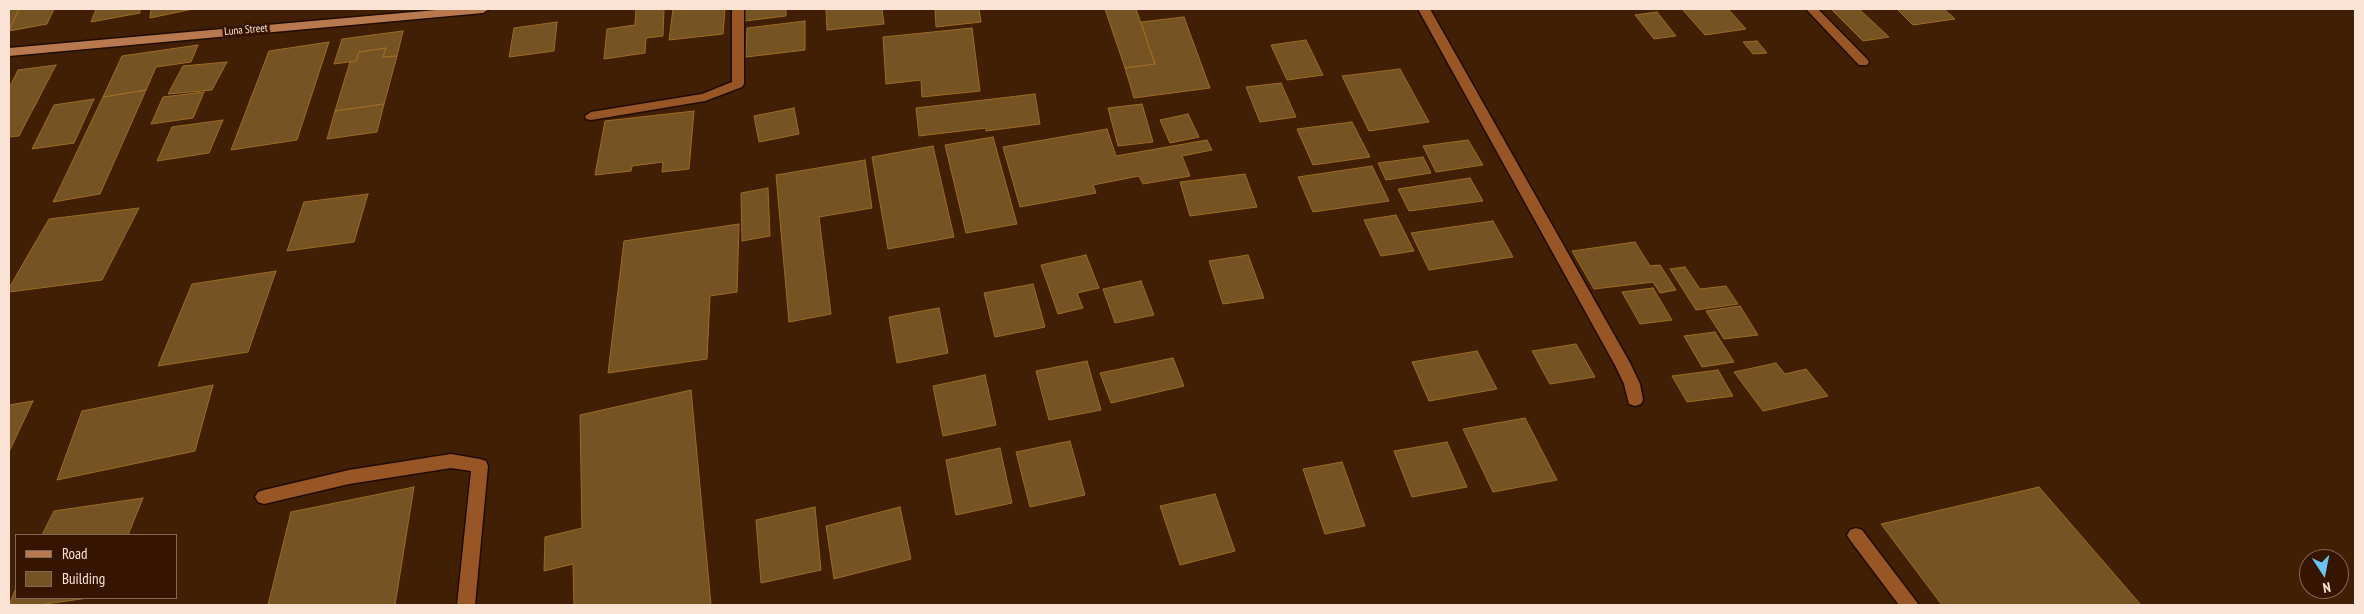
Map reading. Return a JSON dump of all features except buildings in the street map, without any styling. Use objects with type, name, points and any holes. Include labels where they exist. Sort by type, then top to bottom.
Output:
[{"type":"main road","name":"Luna Street","points":[[9,52],[482,9]]},
{"type":"street","points":[[591,116],[706,97],[738,84],[738,9]]},
{"type":"street","points":[[1424,9],[1624,367],[1632,384],[1635,400]]},
{"type":"street","points":[[1812,9],[1863,62]]},
{"type":"street","points":[[264,497],[349,477],[451,461],[480,466],[466,605]]},
{"type":"street","points":[[1856,535],[1910,605]]}]
